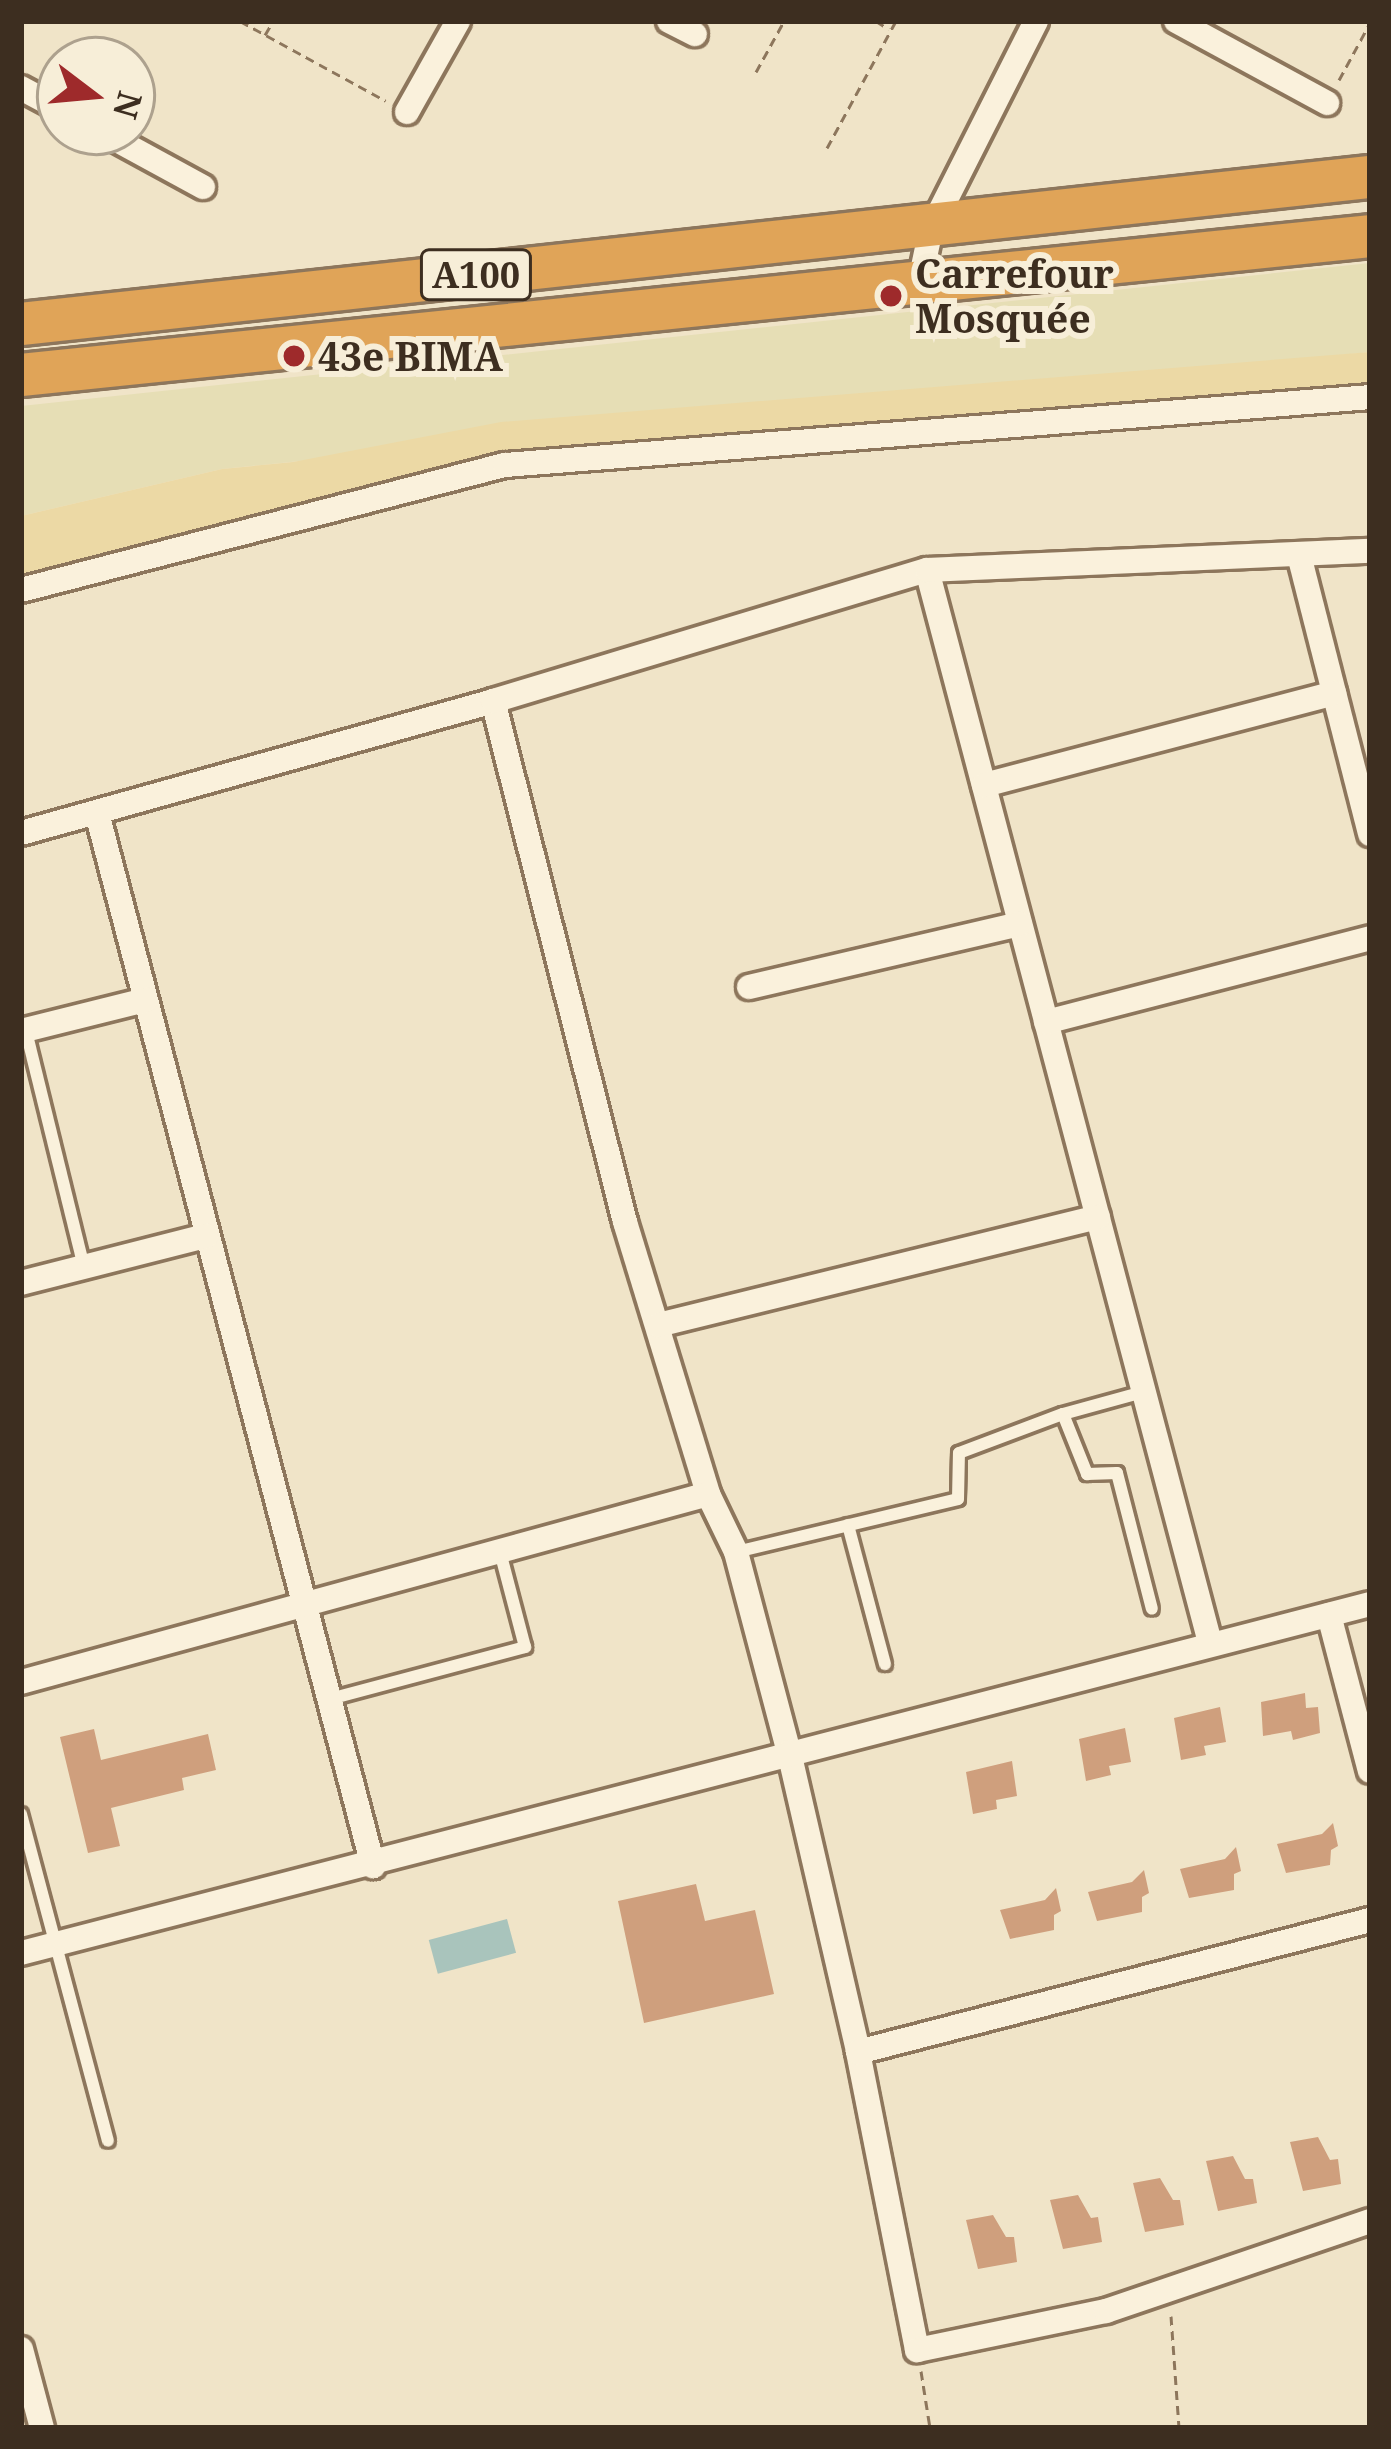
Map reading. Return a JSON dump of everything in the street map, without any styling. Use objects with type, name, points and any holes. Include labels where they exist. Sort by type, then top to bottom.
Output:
[{"type":"highway","name":"A100","points":[[21,324],[931,229],[1370,177]]},
{"type":"highway","name":"A100","points":[[21,375],[1370,236]]},
{"type":"street","points":[[407,112],[458,21]]},
{"type":"street","points":[[669,21],[695,34]]},
{"type":"street","points":[[920,281],[931,229],[1036,21]]},
{"type":"street","points":[[1176,21],[1327,103]]},
{"type":"street","points":[[146,156],[203,187]]},
{"type":"street","points":[[21,590],[505,465],[1370,397]]},
{"type":"street","points":[[21,833],[493,701],[926,569],[1370,551]]},
{"type":"street","points":[[1299,555],[1370,834]]},
{"type":"street","points":[[926,569],[1210,1642]]},
{"type":"street","points":[[984,785],[1334,693]]},
{"type":"street","points":[[493,701],[620,1199],[708,1494],[736,1552],[789,1753],[858,2052],[917,2350],[1043,2327],[1169,2290],[1370,2221]]},
{"type":"street","points":[[97,813],[373,1867]]},
{"type":"street","points":[[749,987],[1020,924]]},
{"type":"street","points":[[1046,1022],[1370,938]]},
{"type":"street","points":[[24,1030],[145,1000]]},
{"type":"street","points":[[658,1325],[1097,1217]]},
{"type":"street","points":[[21,1282],[206,1236]]},
{"type":"street","points":[[21,1682],[708,1494]]},
{"type":"street","points":[[21,1953],[373,1867],[789,1753],[1370,1604]]},
{"type":"street","points":[[1329,1615],[1370,1771]]},
{"type":"street","points":[[858,2052],[1370,1920]]},
{"type":"street","points":[[21,2349],[42,2428]]},
{"type":"lane","points":[[24,1030],[84,1267]]},
{"type":"lane","points":[[736,1552],[958,1498],[959,1453],[1063,1414],[1142,1392]]},
{"type":"lane","points":[[1063,1414],[1087,1474],[1117,1473],[1152,1610]]},
{"type":"lane","points":[[848,1525],[885,1664]]},
{"type":"lane","points":[[328,1700],[525,1647],[500,1552]]},
{"type":"lane","points":[[21,1814],[108,2141]]},
{"type":"path","points":[[240,21],[407,112]]},
{"type":"path","points":[[265,35],[273,21]]},
{"type":"path","points":[[756,72],[784,21]]},
{"type":"path","points":[[876,21],[891,29]]},
{"type":"path","points":[[826,148],[896,21]]},
{"type":"path","points":[[1327,103],[1370,23]]},
{"type":"path","points":[[1169,2290],[1179,2428]]},
{"type":"path","points":[[917,2350],[930,2428]]},
{"type":"shaded area","points":[[1370,263],[1370,352],[222,469],[21,516],[21,406]]},
{"type":"sand","points":[[1370,352],[1370,384],[501,454],[21,578],[21,516],[222,469],[293,462],[501,422]]},
{"type":"water","points":[[507,1919],[516,1953],[438,1974],[429,1940]]},
{"type":"building","points":[[1305,1693],[1306,1708],[1318,1707],[1320,1733],[1293,1740],[1291,1731],[1263,1736],[1261,1702]]},
{"type":"building","points":[[1220,1707],[1226,1742],[1204,1746],[1206,1755],[1181,1760],[1174,1718]]},
{"type":"building","points":[[1125,1728],[1131,1762],[1109,1766],[1111,1775],[1086,1781],[1079,1739]]},
{"type":"building","points":[[94,1729],[101,1760],[208,1734],[216,1770],[182,1778],[184,1790],[111,1808],[120,1846],[88,1853],[60,1737]]},
{"type":"building","points":[[1012,1761],[1017,1796],[996,1800],[997,1809],[973,1814],[966,1772]]},
{"type":"building","points":[[1333,1823],[1338,1846],[1331,1850],[1330,1865],[1286,1873],[1277,1844],[1322,1834]]},
{"type":"building","points":[[1236,1847],[1241,1871],[1234,1874],[1234,1890],[1189,1898],[1180,1869],[1225,1859]]},
{"type":"building","points":[[1144,1870],[1149,1893],[1142,1897],[1142,1912],[1097,1921],[1088,1892],[1132,1882]]},
{"type":"building","points":[[696,1884],[705,1921],[755,1910],[774,1994],[644,2023],[618,1901]]},
{"type":"building","points":[[1056,1888],[1061,1911],[1054,1915],[1054,1930],[1010,1939],[1000,1910],[1045,1900]]},
{"type":"building","points":[[1318,2137],[1330,2160],[1338,2159],[1341,2184],[1303,2191],[1290,2142]]},
{"type":"building","points":[[1233,2156],[1245,2179],[1253,2179],[1257,2203],[1218,2211],[1206,2161]]},
{"type":"building","points":[[1160,2178],[1173,2200],[1180,2200],[1184,2225],[1145,2232],[1133,2183]]},
{"type":"building","points":[[1078,2195],[1091,2218],[1098,2217],[1102,2242],[1063,2249],[1050,2200]]},
{"type":"building","points":[[993,2215],[1006,2237],[1014,2237],[1017,2262],[978,2269],[966,2220]]},
{"type":"place","name":"Carrefour Mosquée","points":[[891,296]]},
{"type":"place","name":"43e BIMA","points":[[294,356]]}]
